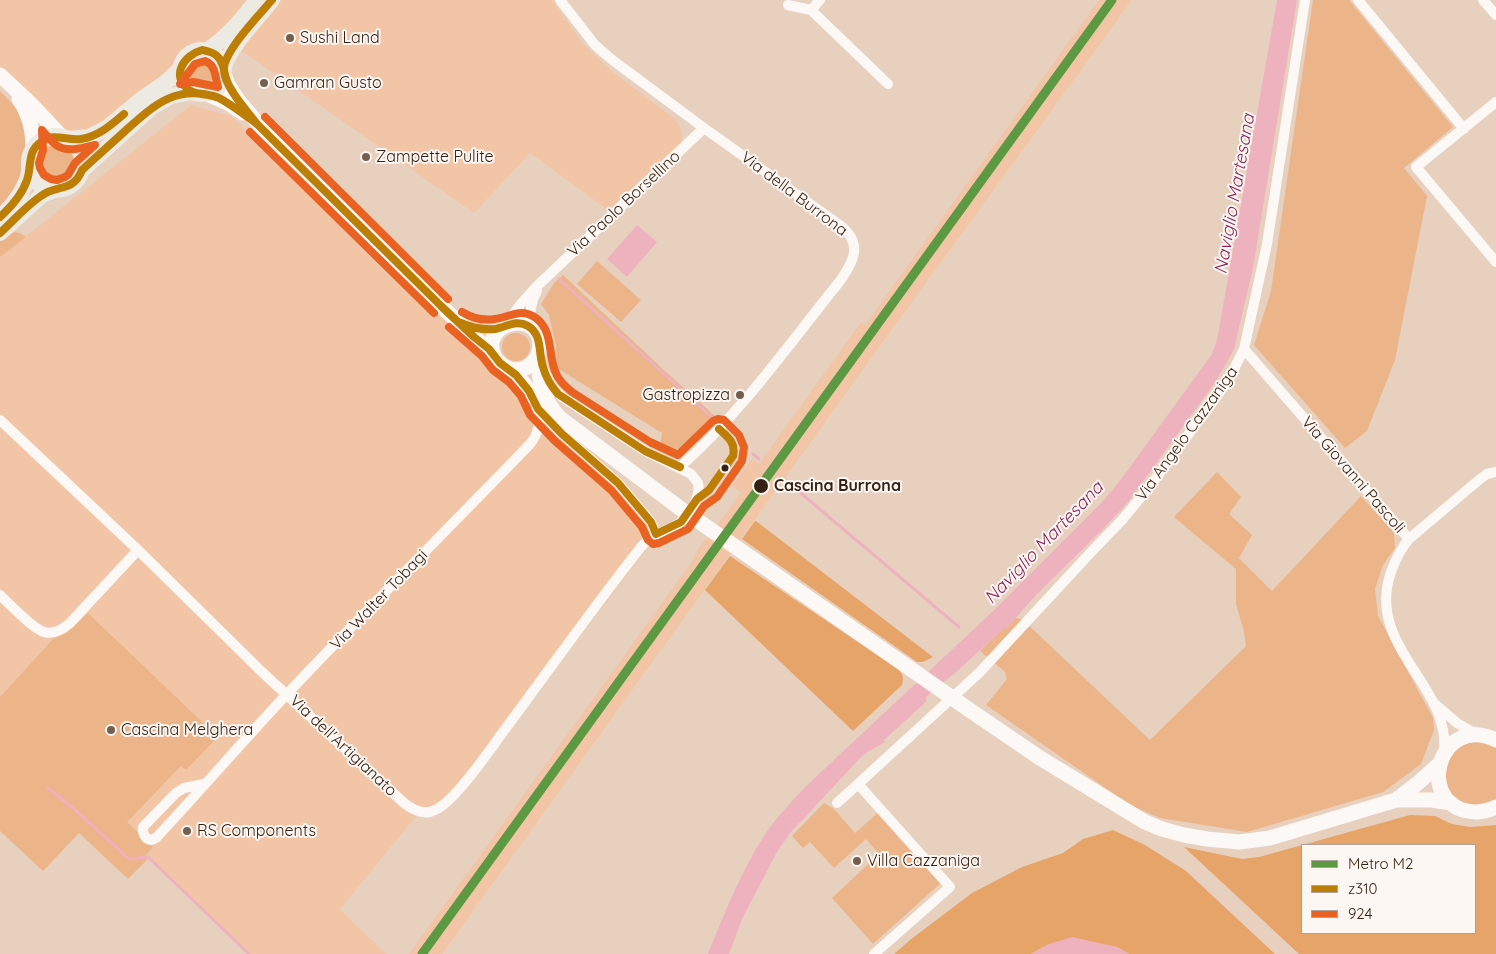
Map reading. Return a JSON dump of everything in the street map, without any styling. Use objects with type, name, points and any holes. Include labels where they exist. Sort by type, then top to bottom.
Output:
[{"type":"main road","points":[[206,51],[216,45],[232,30],[258,0]]},
{"type":"main road","points":[[30,171],[37,182],[48,189],[62,189],[70,186],[76,181],[82,170],[152,107],[178,94],[213,92],[220,86],[227,58],[272,0]]},
{"type":"main road","points":[[0,217],[12,205],[24,188],[30,171],[30,158],[33,150],[45,138],[53,136],[65,138],[89,137],[107,128],[143,98],[165,84],[181,68],[186,58],[198,51],[206,51],[217,56],[224,70]]},
{"type":"main road","points":[[181,68],[181,80],[184,85],[200,93]]},
{"type":"main road","points":[[65,138],[77,146],[82,155],[82,170]]},
{"type":"main road","points":[[0,233],[38,198],[54,190]]},
{"type":"street","name":"Via della Burrona","points":[[560,0],[601,50],[704,128],[841,226],[854,243],[854,258],[848,270],[715,434],[680,468]]},
{"type":"street","points":[[811,10],[820,0]]},
{"type":"street","name":"Via Angelo Cazzaniga","points":[[837,803],[987,665],[1092,550],[1131,511],[1228,381],[1244,349],[1267,244],[1305,0]]},
{"type":"street","points":[[1358,0],[1464,129]]},
{"type":"street","points":[[1483,0],[1496,15]]},
{"type":"street","points":[[788,5],[811,10],[888,84]]},
{"type":"street","points":[[224,70],[228,85],[257,124],[440,306],[493,353],[500,363],[510,369],[541,405],[680,508],[971,711],[1040,758],[1132,815],[1162,829],[1184,835],[1228,842],[1250,841],[1284,834],[1396,800],[1432,800],[1451,803]]},
{"type":"street","points":[[5,80],[65,138]]},
{"type":"street","points":[[5,80],[28,116],[32,130],[33,150]]},
{"type":"street","points":[[200,93],[228,103],[257,124]]},
{"type":"street","points":[[1496,102],[1416,167],[1496,262]]},
{"type":"street","name":"Via Paolo Borsellino","points":[[504,326],[522,302],[544,279],[704,128]]},
{"type":"street","name":"Via Paolo Borsellino","points":[[530,327],[532,300],[544,279]]},
{"type":"street","points":[[461,324],[486,329],[516,322],[530,327],[539,339],[539,374],[543,394],[560,418]]},
{"type":"street","points":[[493,353],[494,337],[504,326]]},
{"type":"street","name":"Via Giovanni Pascoli","points":[[1244,349],[1409,539],[1480,478],[1496,472]]},
{"type":"street","points":[[510,369],[526,368],[532,364],[538,354]]},
{"type":"street","points":[[538,354],[546,376],[558,394],[645,451],[680,468]]},
{"type":"street","points":[[529,391],[538,409],[562,434],[618,483],[651,522],[656,534]]},
{"type":"street","name":"Via Walter Tobagi","points":[[204,784],[184,788],[170,798],[143,827],[146,837],[149,840],[154,839],[191,801],[204,784],[286,694],[530,444],[539,429],[538,409]]},
{"type":"street","name":"Via dell'Artigianato","points":[[0,420],[138,550],[286,694],[407,805],[427,813],[435,810],[450,799],[481,761],[638,551],[656,534],[680,523],[698,496],[699,486],[697,480],[691,474],[680,468]]},
{"type":"street","points":[[1409,539],[1400,553],[1390,576],[1386,592],[1386,611],[1392,633],[1432,701],[1444,733],[1445,739],[1438,774],[1444,795],[1451,803],[1462,810],[1475,812],[1494,809]]},
{"type":"street","points":[[0,595],[38,630],[48,633],[59,631],[70,623],[138,550]]},
{"type":"street","points":[[1432,701],[1452,719],[1478,735]]},
{"type":"street","points":[[1396,800],[1418,783],[1442,758],[1451,745],[1459,739],[1478,735],[1496,740]]},
{"type":"street","points":[[858,784],[950,886],[874,954]]},
{"type":"shaded area","points":[[0,0],[254,0],[230,27],[204,44],[189,49],[173,68],[105,124],[84,133],[62,131],[0,68]]},
{"type":"shaded area","points":[[282,0],[552,0],[583,44],[614,73],[676,120],[682,131],[682,142],[608,210],[530,153],[474,213],[239,49]]},
{"type":"shaded area","points":[[1099,0],[1132,0],[882,343],[442,954],[409,954],[693,560],[705,539],[707,540],[741,492],[732,486],[752,459],[759,464],[861,322],[865,325]]},
{"type":"shaded area","points":[[1277,0],[1297,0],[1253,268],[1234,349],[1214,384],[1128,502],[1106,526],[1036,595],[1006,629],[1004,628],[925,698],[927,701],[884,740],[885,742],[862,756],[790,833],[777,852],[742,919],[729,954],[708,954],[746,866],[772,825],[806,786],[989,615],[1104,500],[1212,354],[1217,340]]},
{"type":"shaded area","points":[[1313,0],[1349,0],[1453,127],[1404,168],[1427,196],[1395,360],[1367,431],[1345,448],[1254,345],[1271,291]]},
{"type":"shaded area","points":[[202,61],[207,62],[213,68],[213,78],[207,84],[202,85],[197,84],[191,78],[190,73],[191,68],[197,62]]},
{"type":"shaded area","points":[[0,91],[17,109],[26,133],[26,144],[21,161],[20,180],[0,211]]},
{"type":"shaded area","points":[[191,105],[231,116],[452,323],[464,335],[467,344],[477,353],[509,372],[663,535],[649,546],[451,805],[431,817],[416,816],[340,909],[386,954],[249,954],[145,856],[153,847],[126,822],[181,766],[186,770],[218,737],[88,613],[67,633],[53,639],[0,697],[0,257]]},
{"type":"shaded area","points":[[56,145],[63,146],[69,150],[73,156],[73,170],[69,176],[63,180],[56,181],[49,180],[43,176],[39,170],[38,163],[39,156],[43,150],[49,146]]},
{"type":"shaded area","points":[[637,225],[657,242],[627,277],[607,259]]},
{"type":"shaded area","points":[[15,232],[26,237],[0,257],[0,240]]},
{"type":"shaded area","points":[[597,261],[641,300],[621,322],[577,284]]},
{"type":"shaded area","points":[[563,275],[717,418],[684,448],[671,451],[660,448],[662,433],[557,368],[556,346],[549,315],[541,304],[554,283]]},
{"type":"shaded area","points":[[516,333],[526,337],[530,347],[526,357],[516,361],[506,357],[502,347],[506,337]]},
{"type":"shaded area","points":[[1217,472],[1241,497],[1229,514],[1252,535],[1239,558],[1272,591],[1361,496],[1394,533],[1395,548],[1383,565],[1375,589],[1378,616],[1433,718],[1434,730],[1421,764],[1383,792],[1247,832],[1160,818],[1130,805],[986,705],[1007,679],[1005,672],[980,651],[1004,627],[1006,629],[1015,618],[1023,620],[1150,740],[1246,646],[1236,604],[1236,569],[1174,517]]},
{"type":"shaded area","points":[[755,521],[933,657],[923,662],[917,662],[742,539]]},
{"type":"shaded area","points":[[730,556],[898,669],[903,676],[902,685],[853,731],[705,590]]},
{"type":"shaded area","points":[[88,613],[218,737],[186,770],[181,766],[127,822],[153,847],[145,856],[148,859],[128,879],[79,833],[43,871],[0,831],[0,697],[53,639],[67,633]]},
{"type":"shaded area","points":[[1472,741],[1496,747],[1496,800],[1481,805],[1465,804],[1455,798],[1447,786],[1445,775],[1447,763],[1452,754],[1461,746]]},
{"type":"shaded area","points":[[824,803],[834,809],[855,833],[879,812],[942,882],[873,944],[832,898],[879,854],[866,839],[834,868],[810,842],[803,848],[792,836]]},
{"type":"shaded area","points":[[1410,815],[1435,816],[1452,824],[1470,827],[1496,825],[1496,954],[1299,954],[1184,847],[1242,859],[1259,857],[1301,845],[1301,934],[1476,934],[1476,844],[1306,844]]},
{"type":"shaded area","points":[[1113,830],[1145,845],[1186,871],[1275,954],[1129,954],[1117,947],[1049,944],[1031,954],[894,954],[972,893],[1022,867],[1063,853],[1083,839]]},
{"type":"shaded area","points":[[1072,937],[1117,947],[1129,954],[1031,954],[1049,944]]},
{"type":"waterway","points":[[559,279],[715,420]]},
{"type":"waterway","points":[[753,454],[759,459]]},
{"type":"waterway","points":[[790,484],[959,627]]},
{"type":"waterway","points":[[48,788],[129,859],[148,857],[249,954]]},
{"type":"metro line","name":"M2","points":[[422,954],[1112,0]]},
{"type":"transit line","name":"z310","points":[[233,92],[224,74],[226,59],[244,32],[272,0]]},
{"type":"transit line","name":"z310","points":[[202,50],[210,52],[220,59],[232,92],[257,124],[219,98],[192,92],[183,84],[180,79],[180,73],[185,61],[202,50]]},
{"type":"transit line","name":"924","points":[[205,61],[213,68],[218,87],[193,82],[180,84],[195,64],[205,61]]},
{"type":"transit line","name":"z310","points":[[0,233],[41,196],[74,182],[82,170],[156,105],[178,95],[191,93],[219,98]]},
{"type":"transit line","name":"z310","points":[[0,217],[22,191],[27,180],[32,154],[37,146],[50,138],[87,138],[104,130],[124,114]]},
{"type":"transit line","name":"924","points":[[265,117],[448,299]]},
{"type":"transit line","name":"z310","points":[[257,124],[441,306],[489,349],[500,363],[516,375],[529,391],[538,409],[562,434],[618,483],[651,522],[656,534]]},
{"type":"transit line","name":"924","points":[[42,130],[56,145],[65,149],[95,145],[75,163],[68,175],[57,180],[51,179],[44,175],[39,163],[43,150],[42,130]]},
{"type":"transit line","name":"924","points":[[250,132],[434,313]]},
{"type":"transit line","name":"924","points":[[449,327],[482,356],[493,370],[509,382],[521,396],[530,415],[555,441],[611,490],[642,527],[648,540],[653,544],[688,529],[704,506],[717,497],[742,461],[744,447],[739,435],[724,420],[718,419],[713,421],[678,455],[650,442],[572,392],[556,374],[548,336],[536,318],[520,313],[486,320],[462,312]]},
{"type":"transit line","name":"z310","points":[[461,323],[486,329],[495,329],[515,323],[528,326],[536,334],[544,371],[558,394],[645,451],[680,467]]},
{"type":"transit line","name":"z310","points":[[656,534],[681,522],[697,499],[709,490],[733,456],[732,444],[719,429]]},
{"type":"place","name":"Sushi Land","points":[[290,38]]},
{"type":"place","name":"Gamran Gusto","points":[[264,83]]},
{"type":"place","name":"Zampette Pulite","points":[[366,157]]},
{"type":"place","name":"Gastropizza","points":[[740,395]]},
{"type":"place","name":"Cascina Burrona","points":[[761,486]]},
{"type":"place","name":"Cascina Melghera","points":[[111,730]]},
{"type":"place","name":"RS Components","points":[[187,831]]},
{"type":"place","name":"Villa Cazzaniga","points":[[857,861]]},
{"type":"water label","name":"Naviglio Martesana","points":[[1235,194]]},
{"type":"water label","name":"Naviglio Martesana","points":[[1044,543]]}]
